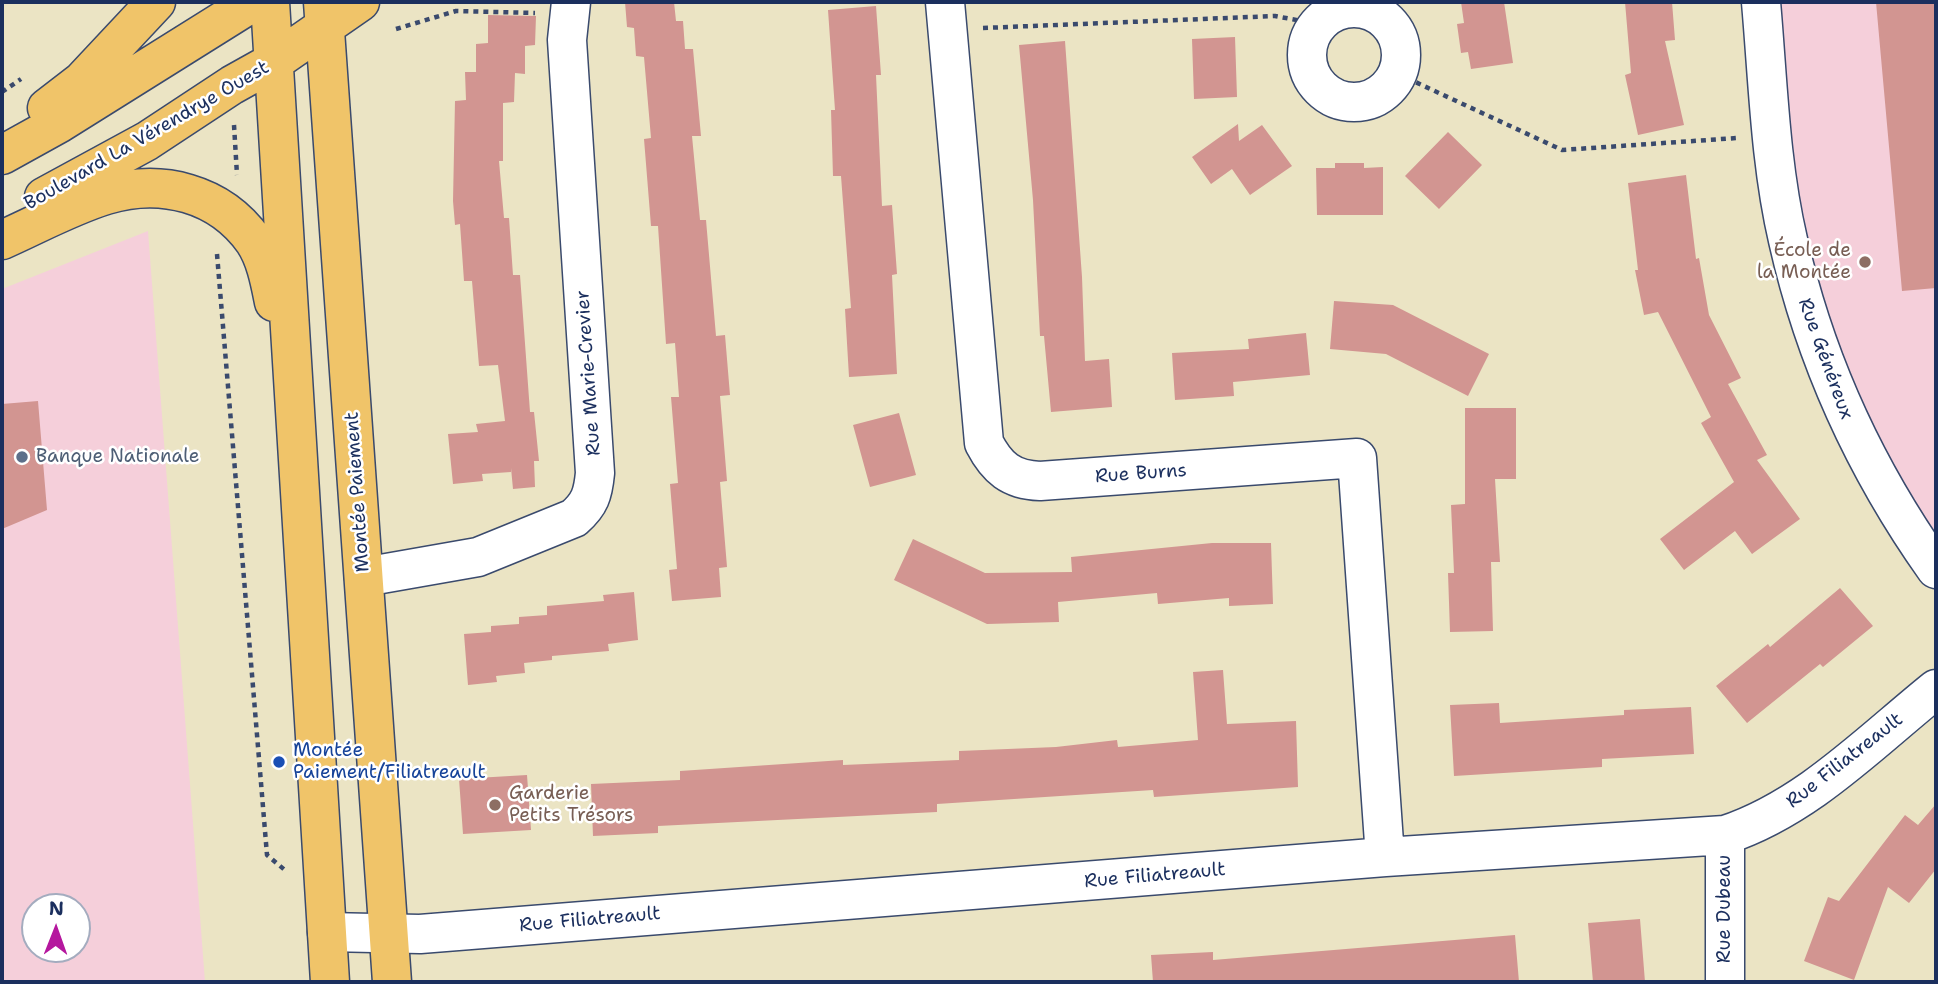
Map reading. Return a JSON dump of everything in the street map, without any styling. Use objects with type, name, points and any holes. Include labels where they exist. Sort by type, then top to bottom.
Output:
[{"type":"main road","points":[[2,141],[82,81],[156,2]]},
{"type":"main road","points":[[2,155],[106,96],[253,2]]},
{"type":"main road","points":[[270,2],[330,982]]},
{"type":"main road","name":"Boulevard La Vérendrye Ouest","points":[[2,220],[147,141],[232,85],[275,61],[324,14],[360,2]]},
{"type":"main road","name":"Montée Paiement","points":[[324,14],[392,982]]},
{"type":"main road","points":[[2,240],[106,195],[138,190],[185,191],[205,197],[224,211],[254,242],[267,270],[294,396]]},
{"type":"street","name":"Rue Généreux","points":[[1762,2],[1773,136],[1787,238],[1799,285],[1849,426],[1871,469],[1936,569]]},
{"type":"street","name":"Rue Marie-Crevier","points":[[364,577],[478,556],[574,519],[587,507],[593,493],[595,473],[568,40],[571,8]]},
{"type":"street","points":[[1362,8],[1387,20],[1400,44],[1402,58],[1398,74],[1389,88],[1376,97],[1360,102],[1344,102],[1328,96],[1316,84],[1308,70],[1306,54],[1309,37],[1330,12],[1362,8]]},
{"type":"street","name":"Rue Burns","points":[[946,15],[984,443],[1004,472],[1023,480],[1040,481],[1357,458],[1385,857]]},
{"type":"street","name":"Rue Filiatreault","points":[[327,932],[388,935],[1385,857],[1725,835],[1753,826],[1801,798],[1936,689]]},
{"type":"street","name":"Rue Dubeau","points":[[1725,835],[1725,982]]},
{"type":"path","points":[[396,29],[456,11],[571,8]]},
{"type":"path","points":[[946,15],[1275,16],[1330,12]]},
{"type":"path","points":[[1398,74],[1562,150],[1773,136]]},
{"type":"path","points":[[232,85],[239,195],[224,211],[216,232],[218,299],[267,855],[287,872],[289,885]]},
{"type":"shaded area","name":"École de la Montée","points":[[1761,2],[1936,2],[1936,569],[1832,380]]},
{"type":"shaded area","points":[[148,231],[205,982],[2,982],[2,289]]},
{"type":"building","points":[[625,2],[674,2],[676,21],[683,21],[685,49],[693,49],[701,136],[692,136],[700,220],[706,220],[716,336],[725,335],[730,395],[720,396],[727,481],[720,482],[727,567],[719,568],[721,597],[672,601],[669,570],[677,569],[670,484],[678,483],[671,397],[679,397],[675,343],[666,344],[658,226],[651,226],[644,139],[651,138],[644,57],[636,56],[634,28],[627,27]]},
{"type":"building","points":[[1461,2],[1504,2],[1513,63],[1471,69],[1468,52],[1461,53],[1457,24],[1464,23]]},
{"type":"building","points":[[1625,2],[1672,2],[1675,40],[1665,41],[1684,125],[1638,135],[1625,75],[1631,73]]},
{"type":"building","points":[[1876,2],[1936,2],[1936,288],[1902,291]]},
{"type":"building","points":[[876,6],[881,75],[876,75],[882,206],[892,205],[897,274],[892,275],[897,374],[849,377],[845,309],[851,308],[841,176],[833,176],[831,110],[835,110],[828,10]]},
{"type":"building","points":[[488,15],[536,16],[535,45],[525,46],[525,74],[515,73],[514,102],[503,103],[503,161],[499,161],[504,218],[509,218],[513,275],[520,275],[530,412],[534,412],[539,461],[534,461],[535,487],[513,489],[511,468],[511,472],[482,474],[483,481],[453,484],[448,434],[478,432],[476,424],[505,421],[498,365],[479,366],[472,281],[464,281],[460,224],[455,225],[453,201],[455,101],[466,100],[465,72],[476,72],[476,44],[488,43]]},
{"type":"building","points":[[1235,37],[1237,97],[1194,99],[1192,39]]},
{"type":"building","points":[[1065,41],[1082,277],[1085,361],[1109,359],[1112,407],[1051,412],[1044,336],[1040,336],[1033,200],[1019,45]]},
{"type":"building","points":[[1238,124],[1239,141],[1262,125],[1292,166],[1250,195],[1232,169],[1211,184],[1192,157]]},
{"type":"building","points":[[1448,132],[1482,165],[1439,209],[1405,176]]},
{"type":"building","points":[[1335,163],[1364,163],[1364,168],[1383,167],[1383,215],[1317,215],[1316,168],[1335,168]]},
{"type":"building","points":[[1686,175],[1696,259],[1699,258],[1709,315],[1741,378],[1728,384],[1767,455],[1757,460],[1800,519],[1752,554],[1735,531],[1684,570],[1660,539],[1734,482],[1701,423],[1711,417],[1658,312],[1644,315],[1635,270],[1638,270],[1628,183]]},
{"type":"building","points":[[1334,301],[1393,305],[1489,354],[1468,396],[1386,354],[1330,349]]},
{"type":"building","points":[[1306,333],[1310,375],[1233,382],[1234,396],[1175,400],[1172,353],[1249,349],[1248,339]]},
{"type":"building","name":"Banque Nationale","points":[[38,401],[47,510],[2,529],[2,404]]},
{"type":"building","points":[[1465,408],[1516,408],[1516,479],[1495,479],[1500,562],[1491,562],[1493,631],[1450,632],[1448,573],[1454,573],[1451,505],[1465,504]]},
{"type":"building","points":[[899,413],[916,475],[870,487],[853,425]]},
{"type":"building","points":[[913,539],[985,573],[1072,572],[1071,557],[1212,543],[1271,543],[1273,604],[1229,606],[1229,598],[1158,604],[1157,593],[1058,602],[1059,622],[987,624],[894,580]]},
{"type":"building","points":[[1840,588],[1873,626],[1823,667],[1820,664],[1747,723],[1716,686],[1768,644],[1770,647]]},
{"type":"building","points":[[634,592],[638,640],[608,644],[609,651],[552,656],[552,660],[524,663],[525,673],[496,676],[497,682],[468,685],[464,634],[491,632],[491,626],[519,624],[519,617],[547,615],[547,606],[604,601],[603,595]]},
{"type":"building","points":[[1223,670],[1227,724],[1296,721],[1298,787],[1154,797],[1153,790],[937,804],[937,812],[658,826],[658,833],[593,836],[591,784],[680,780],[680,771],[843,760],[843,765],[959,760],[959,751],[1056,747],[1117,740],[1118,747],[1198,740],[1193,672]]},
{"type":"building","points":[[1499,703],[1500,723],[1624,715],[1624,710],[1691,707],[1694,754],[1602,759],[1602,767],[1454,776],[1450,705]]},
{"type":"building","name":"Garderie Petits Trésors","points":[[527,775],[531,830],[463,834],[459,779]]},
{"type":"building","points":[[1936,804],[1936,869],[1909,903],[1888,887],[1854,980],[1804,961],[1828,897],[1839,901],[1905,815],[1918,825]]},
{"type":"building","points":[[1640,919],[1645,982],[1593,982],[1588,923]]},
{"type":"building","points":[[1515,935],[1519,982],[1153,982],[1151,955],[1213,952],[1213,960]]},
{"type":"place","name":"École de la Montée","points":[[1865,262]]},
{"type":"place","name":"Banque Nationale","points":[[22,457]]},
{"type":"place","name":"Montée Paiement/Filiatreault","points":[[279,762]]},
{"type":"place","name":"Garderie Petits Trésors","points":[[495,805]]}]
